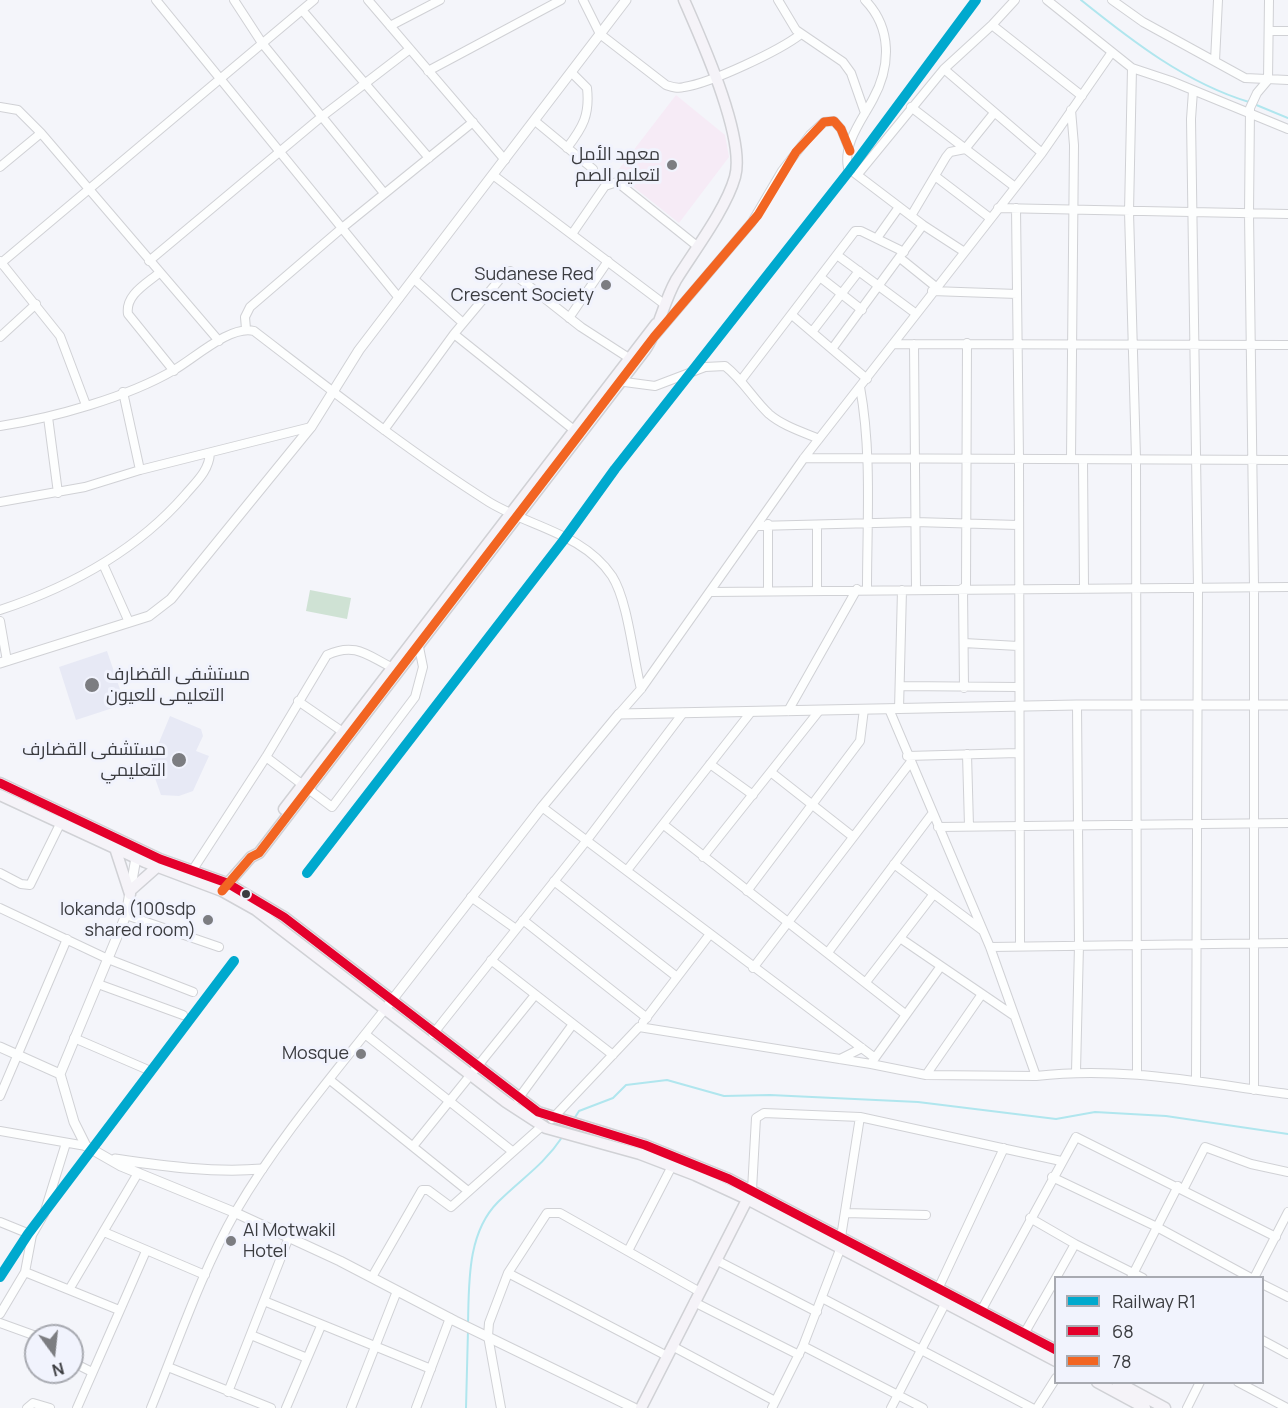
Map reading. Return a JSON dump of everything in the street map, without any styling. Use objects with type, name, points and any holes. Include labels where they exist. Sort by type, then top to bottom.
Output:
[{"type":"main road","points":[[632,360],[654,337],[664,304],[728,195],[735,176],[734,138],[715,76],[684,0]]},
{"type":"main road","points":[[306,787],[617,380],[657,324]]},
{"type":"main road","points":[[514,515],[574,430],[617,380]]},
{"type":"main road","points":[[224,887],[251,857],[259,853],[343,732],[392,667],[417,641]]},
{"type":"main road","points":[[0,783],[115,848],[192,871],[224,887]]},
{"type":"main road","points":[[0,795],[63,818],[142,856],[157,867],[258,900],[290,928],[542,1126],[566,1123],[684,1160],[841,1242],[938,1289],[947,1300],[981,1311],[1054,1349]]},
{"type":"main road","points":[[115,848],[131,890],[157,867]]},
{"type":"main road","points":[[388,1005],[433,1034],[475,1072],[518,1099],[552,1125],[586,1139],[672,1166],[749,1195]]},
{"type":"main road","points":[[641,1408],[749,1195]]},
{"type":"main road","points":[[841,1242],[1054,1360]]},
{"type":"main road","points":[[1099,1384],[1144,1408]]},
{"type":"main road","points":[[1119,1384],[1165,1408]]},
{"type":"street","points":[[156,0],[399,298]]},
{"type":"street","points":[[234,0],[262,43],[384,194]]},
{"type":"street","points":[[86,405],[68,350],[36,304],[0,263],[314,0]]},
{"type":"street","points":[[368,0],[505,160]]},
{"type":"street","points":[[390,26],[440,0]]},
{"type":"street","points":[[428,71],[561,0]]},
{"type":"street","points":[[583,0],[600,34],[666,85],[685,87],[715,76],[790,42],[801,34]]},
{"type":"street","points":[[0,621],[3,662],[149,616],[171,599],[311,427],[332,390],[399,298],[626,0]]},
{"type":"street","points":[[778,0],[801,34],[843,62],[857,85],[865,113]]},
{"type":"street","points":[[865,0],[880,22],[887,46],[878,89],[851,140],[848,168],[923,225],[963,251]]},
{"type":"street","points":[[858,174],[944,69],[992,25],[1015,0]]},
{"type":"street","points":[[1047,0],[1132,68],[1288,129]]},
{"type":"street","points":[[1112,0],[1143,22],[1245,78],[1288,80]]},
{"type":"street","points":[[1215,61],[1218,0]]},
{"type":"street","points":[[1254,1090],[1254,586],[1248,214],[1251,103],[1268,80],[1269,0]]},
{"type":"street","points":[[302,10],[366,81],[429,158]]},
{"type":"street","points":[[992,25],[1082,96]]},
{"type":"street","points":[[1269,31],[1288,31]]},
{"type":"street","points":[[149,261],[366,81],[410,49]]},
{"type":"street","points":[[151,1408],[205,1275],[236,1213],[262,1169],[542,807],[641,689],[804,458],[867,379],[963,251],[1042,153],[1112,52]]},
{"type":"street","points":[[1132,68],[1129,212],[1136,458],[1137,1073]]},
{"type":"street","points":[[944,69],[1042,153]]},
{"type":"street","points":[[567,148],[585,125],[589,111],[587,88],[572,73]]},
{"type":"street","points":[[1193,91],[1191,214],[1198,588],[1195,824],[1196,1080]]},
{"type":"street","points":[[0,107],[18,110],[41,134],[219,341]]},
{"type":"street","points":[[911,107],[1015,187]]},
{"type":"street","points":[[1071,110],[1074,145],[1071,459]]},
{"type":"street","points":[[911,216],[950,152],[965,149],[994,113]]},
{"type":"street","points":[[535,121],[593,169]]},
{"type":"street","points":[[654,337],[752,222],[782,171],[810,135],[824,122],[834,121],[841,129],[850,151]]},
{"type":"street","points":[[246,329],[245,317],[250,307],[342,228],[473,122]]},
{"type":"street","points":[[0,167],[41,134]]},
{"type":"street","points":[[493,175],[664,304]]},
{"type":"street","points":[[935,176],[990,218]]},
{"type":"street","points":[[572,234],[605,186],[618,182],[697,246]]},
{"type":"street","points":[[877,238],[899,207]]},
{"type":"street","points":[[998,208],[1191,214],[1288,214]]},
{"type":"street","points":[[1016,208],[1020,946]]},
{"type":"street","points":[[832,350],[923,225]]},
{"type":"street","points":[[742,380],[857,230],[877,238],[902,255],[934,289],[1017,294]]},
{"type":"street","points":[[837,255],[915,313]]},
{"type":"street","points":[[569,318],[608,261]]},
{"type":"street","points":[[384,430],[454,334],[510,271],[569,318],[632,360]]},
{"type":"street","points":[[812,332],[859,271]]},
{"type":"street","points":[[159,273],[131,297],[127,306],[128,314],[174,371]]},
{"type":"street","points":[[820,277],[862,310]]},
{"type":"street","points":[[414,279],[463,323]]},
{"type":"street","points":[[0,337],[36,304]]},
{"type":"street","points":[[792,315],[867,379]]},
{"type":"street","points":[[0,426],[48,417],[123,392],[174,371],[219,341],[246,329],[254,331],[384,430],[514,515],[566,536],[588,550],[612,576],[622,596],[641,689]]},
{"type":"street","points":[[454,334],[574,430]]},
{"type":"street","points":[[964,688],[966,343]]},
{"type":"street","points":[[893,344],[1288,345]]},
{"type":"street","points":[[914,344],[916,589]]},
{"type":"street","points":[[617,380],[655,386],[714,365],[725,366],[742,380],[770,414],[819,439]]},
{"type":"street","points":[[860,387],[864,409],[866,457],[867,589]]},
{"type":"street","points":[[123,392],[140,470]]},
{"type":"street","points":[[48,417],[58,493]]},
{"type":"street","points":[[0,502],[58,493],[311,427]]},
{"type":"street","points":[[0,610],[33,598],[103,564],[134,544],[166,517],[208,468],[210,453]]},
{"type":"street","points":[[804,458],[1288,459]]},
{"type":"street","points":[[1083,459],[1084,587]]},
{"type":"street","points":[[757,526],[915,522],[1018,525]]},
{"type":"street","points":[[768,524],[768,589]]},
{"type":"street","points":[[817,525],[817,589]]},
{"type":"street","points":[[103,564],[129,622]]},
{"type":"street","points":[[711,592],[768,589],[1288,587]]},
{"type":"street","points":[[788,711],[857,589]]},
{"type":"street","points":[[899,709],[902,590]]},
{"type":"street","points":[[267,757],[331,807],[415,697],[423,667],[417,641]]},
{"type":"street","points":[[964,643],[1018,646]]},
{"type":"street","points":[[192,871],[267,757],[327,655],[343,648],[356,649],[392,667]]},
{"type":"street","points":[[900,686],[1018,687]]},
{"type":"street","points":[[298,701],[343,732]]},
{"type":"street","points":[[619,714],[1077,705],[1288,705]]},
{"type":"street","points":[[1076,1072],[1079,945],[1077,705]]},
{"type":"street","points":[[889,709],[990,947],[1036,1076]]},
{"type":"street","points":[[747,891],[860,741],[864,710]]},
{"type":"street","points":[[704,857],[819,711]]},
{"type":"street","points":[[628,869],[751,712]]},
{"type":"street","points":[[433,1034],[587,840],[683,713]]},
{"type":"street","points":[[753,968],[909,760],[967,754],[1018,753]]},
{"type":"street","points":[[967,754],[969,826]]},
{"type":"street","points":[[710,764],[753,795]]},
{"type":"street","points":[[772,773],[852,836]]},
{"type":"street","points":[[542,807],[628,869],[753,968],[862,1048],[873,1061]]},
{"type":"street","points":[[829,951],[932,814]]},
{"type":"street","points":[[0,873],[21,884],[30,885],[63,818]]},
{"type":"street","points":[[938,826],[1288,823]]},
{"type":"street","points":[[664,825],[747,891],[829,951],[905,1014]]},
{"type":"street","points":[[86,1146],[74,1122],[60,1074],[126,915],[142,856]]},
{"type":"street","points":[[894,864],[983,931]]},
{"type":"street","points":[[554,881],[677,977]]},
{"type":"street","points":[[866,981],[933,895]]},
{"type":"street","points":[[471,897],[516,929]]},
{"type":"street","points":[[0,908],[108,959],[193,992]]},
{"type":"street","points":[[126,915],[219,948]]},
{"type":"street","points":[[523,920],[646,1018]]},
{"type":"street","points":[[552,1125],[639,1028],[710,934]]},
{"type":"street","points":[[900,938],[1013,1015]]},
{"type":"street","points":[[0,1096],[67,939]]},
{"type":"street","points":[[990,947],[1288,943]]},
{"type":"street","points":[[491,960],[613,1055]]},
{"type":"street","points":[[873,1061],[941,966]]},
{"type":"street","points":[[98,984],[183,1015]]},
{"type":"street","points":[[926,1075],[982,994]]},
{"type":"street","points":[[414,1145],[535,996]]},
{"type":"street","points":[[518,1099],[573,1023]]},
{"type":"street","points":[[639,1028],[840,1059],[873,1061],[926,1075],[1036,1076],[1076,1072],[1137,1073],[1288,1094]]},
{"type":"street","points":[[365,1034],[512,1152]]},
{"type":"street","points":[[74,1038],[146,1069]]},
{"type":"street","points":[[0,1047],[60,1074]]},
{"type":"street","points":[[840,1059],[862,1048]]},
{"type":"street","points":[[330,1080],[414,1145],[468,1191]]},
{"type":"street","points":[[749,1195],[756,1118],[760,1114],[860,1117],[1060,1161]]},
{"type":"street","points":[[508,1273],[670,1351],[774,1405],[817,1312],[841,1242],[860,1117]]},
{"type":"street","points":[[372,1277],[422,1190],[428,1190],[450,1207],[542,1126]]},
{"type":"street","points":[[0,1131],[86,1146],[138,1173],[289,1237],[634,1408]]},
{"type":"street","points":[[981,1311],[1073,1138],[1078,1137],[1276,1237]]},
{"type":"street","points":[[0,1314],[25,1272],[32,1235],[44,1214],[66,1143]]},
{"type":"street","points":[[1030,1218],[1132,1275],[1155,1226],[1205,1147],[1251,1164],[1288,1172]]},
{"type":"street","points":[[938,1289],[1004,1148]]},
{"type":"street","points":[[106,1158],[187,1169],[262,1169]]},
{"type":"street","points":[[628,1251],[672,1166]]},
{"type":"street","points":[[70,1288],[138,1173]]},
{"type":"street","points":[[1053,1177],[1155,1226],[1248,1276]]},
{"type":"street","points":[[501,1408],[484,1335],[508,1273],[543,1217],[553,1212],[560,1213],[628,1251],[697,1297],[799,1355]]},
{"type":"street","points":[[1253,1276],[1288,1212]]},
{"type":"street","points":[[845,1213],[926,1215]]},
{"type":"street","points":[[0,1222],[32,1235]]},
{"type":"street","points":[[104,1232],[205,1275]]},
{"type":"street","points":[[228,1392],[289,1237]]},
{"type":"street","points":[[1057,1276],[1075,1244]]},
{"type":"street","points":[[76,1408],[146,1251]]},
{"type":"street","points":[[716,1260],[817,1312]]},
{"type":"street","points":[[25,1272],[70,1288],[119,1310]]},
{"type":"street","points":[[1024,1334],[1054,1282]]},
{"type":"street","points":[[1264,1285],[1288,1297]]},
{"type":"street","points":[[351,1408],[397,1291]]},
{"type":"street","points":[[822,1298],[1032,1408]]},
{"type":"street","points":[[891,1408],[947,1300]]},
{"type":"street","points":[[264,1301],[431,1369]]},
{"type":"street","points":[[416,1408],[452,1319]]},
{"type":"street","points":[[0,1323],[24,1332]]},
{"type":"street","points":[[286,1408],[321,1326]]},
{"type":"street","points":[[251,1335],[307,1358]]},
{"type":"street","points":[[1264,1341],[1288,1354]]},
{"type":"street","points":[[803,1346],[923,1408]]},
{"type":"street","points":[[168,1367],[271,1408]]},
{"type":"street","points":[[84,1368],[92,1372]]},
{"type":"street","points":[[1037,1408],[1054,1381]]},
{"type":"street","points":[[1187,1408],[1199,1384]]},
{"type":"street","points":[[1240,1384],[1287,1408]]},
{"type":"street","points":[[27,1408],[33,1403],[50,1408]]},
{"type":"shaded area","name":"معهد الأمل لتعليم الصم","points":[[676,95],[725,135],[729,157],[679,223],[616,173]]},
{"type":"shaded area","name":"مستشفى القضارف التعليمى للعيون","points":[[107,651],[125,704],[76,720],[59,667]]},
{"type":"shaded area","name":"مستشفى القضارف التعليمي","points":[[170,716],[201,729],[203,736],[196,751],[209,756],[193,791],[179,796],[161,795],[150,764]]},
{"type":"green space","points":[[310,590],[351,598],[347,619],[306,611]]},
{"type":"waterway","points":[[1081,0],[1160,59],[1203,84],[1249,102]]},
{"type":"waterway","points":[[1254,104],[1288,118]]},
{"type":"waterway","points":[[574,1119],[579,1111],[613,1098],[626,1085],[667,1080],[724,1096],[770,1095],[918,1102],[1056,1119],[1095,1112],[1166,1116],[1288,1134]]},
{"type":"waterway","points":[[468,1324],[472,1259],[480,1228],[498,1202],[540,1164],[563,1136]]},
{"type":"waterway","points":[[466,1408],[468,1330]]},
{"type":"rail line","name":"R1","points":[[307,873],[563,541],[615,469],[850,170],[976,0]]},
{"type":"rail line","name":"R1","points":[[0,1277],[28,1234],[234,961]]},
{"type":"transit line","name":"78","points":[[222,891],[251,857],[259,853],[654,337],[758,215],[796,152],[824,122],[834,121],[841,129],[850,151]]},
{"type":"transit line","name":"68","points":[[0,783],[160,859],[227,883],[284,917],[538,1112],[645,1145],[729,1179],[1054,1349]]},
{"type":"place","name":"معهد الأمل لتعليم الصم","points":[[672,165]]},
{"type":"place","name":"Sudanese Red Crescent Society","points":[[606,285]]},
{"type":"place","name":"مستشفى القضارف التعليمى للعيون","points":[[92,685]]},
{"type":"place","name":"مستشفى القضارف التعليمي","points":[[179,760]]},
{"type":"place","name":"lokanda (100sdp shared room)","points":[[208,920]]},
{"type":"place","name":"Mosque","points":[[361,1054]]},
{"type":"place","name":"Al Motwakil Hotel","points":[[231,1241]]}]
